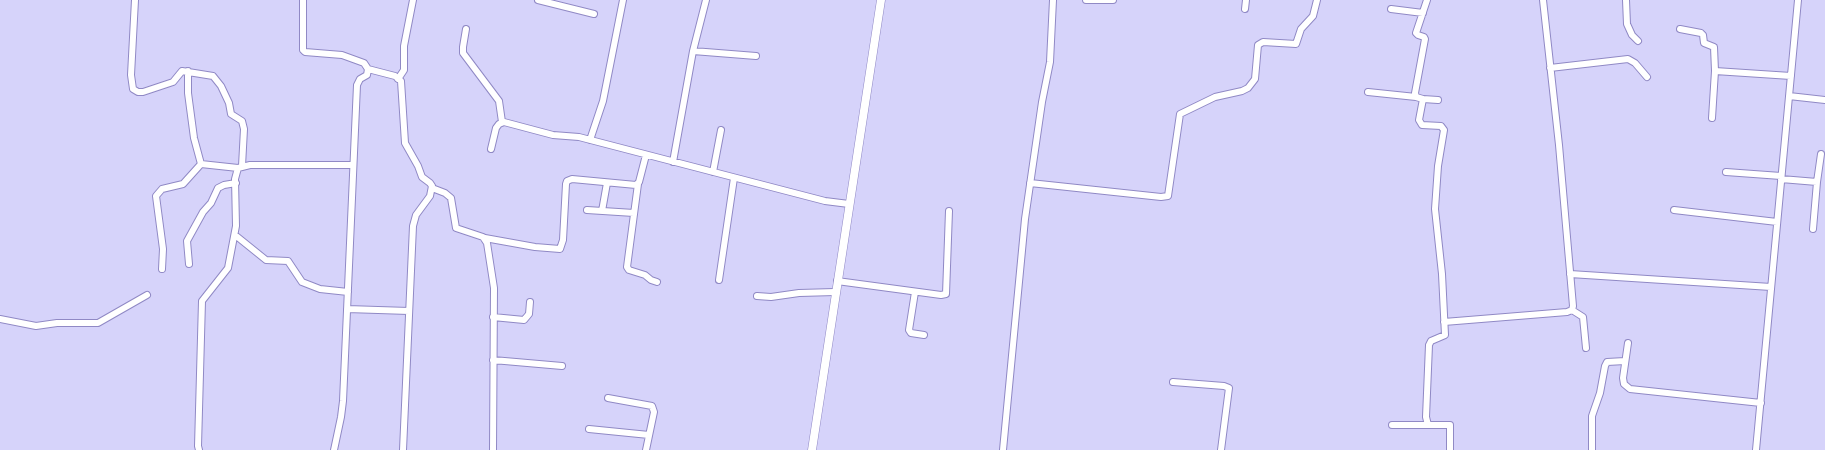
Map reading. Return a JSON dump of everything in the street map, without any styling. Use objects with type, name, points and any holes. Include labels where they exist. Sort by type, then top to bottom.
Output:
[{"type":"street","points":[[135,0],[131,75],[133,89],[143,92],[173,82],[180,72],[188,71],[208,74],[217,78],[231,114],[242,122],[240,167],[236,172],[237,216],[235,235],[225,273],[202,301],[199,450]]},
{"type":"street","points":[[303,0],[303,50],[305,52],[342,55],[364,63],[368,69],[367,75],[360,79],[357,84],[342,417],[334,450]]},
{"type":"street","points":[[398,79],[404,70],[403,49],[413,0]]},
{"type":"street","points":[[538,0],[594,14]]},
{"type":"street","points":[[590,140],[603,101],[623,0]]},
{"type":"street","points":[[673,162],[693,51],[706,0]]},
{"type":"street","points":[[812,450],[881,0]]},
{"type":"street","points":[[1004,450],[1018,278],[1042,102],[1050,62],[1053,0]]},
{"type":"street","points":[[1086,0],[1113,0]]},
{"type":"street","points":[[1245,9],[1246,0]]},
{"type":"street","points":[[1030,183],[1162,197],[1168,196],[1180,114],[1210,99],[1248,88],[1255,79],[1258,45],[1263,42],[1296,44],[1301,29],[1313,16],[1317,0]]},
{"type":"street","points":[[1427,0],[1416,33],[1425,39],[1415,93],[1419,98],[1420,124],[1441,126],[1444,130],[1434,209],[1442,274],[1445,335],[1431,341],[1429,345],[1426,417],[1428,425]]},
{"type":"street","points":[[1543,0],[1572,310]]},
{"type":"street","points":[[1626,0],[1627,24],[1632,35],[1638,41]]},
{"type":"street","points":[[1756,450],[1798,0]]},
{"type":"street","points":[[1391,9],[1423,13]]},
{"type":"street","points":[[466,29],[463,53],[501,106],[502,122],[496,128],[491,149]]},
{"type":"street","points":[[1680,29],[1701,33],[1705,44],[1714,48],[1715,70],[1712,118]]},
{"type":"street","points":[[693,51],[756,56]]},
{"type":"street","points":[[1550,68],[1628,59],[1636,63],[1647,78]]},
{"type":"street","points":[[368,69],[388,73],[398,79],[401,86],[404,142],[422,177],[430,183],[432,188],[430,196],[416,215],[414,221],[403,450]]},
{"type":"street","points":[[1715,70],[1791,76]]},
{"type":"street","points":[[188,71],[188,93],[194,138],[201,164]]},
{"type":"street","points":[[1368,92],[1438,100]]},
{"type":"street","points":[[1789,96],[1825,100]]},
{"type":"street","points":[[502,122],[553,135],[579,137],[825,202],[849,204]]},
{"type":"street","points":[[713,172],[721,130]]},
{"type":"street","points":[[1814,229],[1821,154]]},
{"type":"street","points":[[646,155],[638,184],[627,267],[629,270],[658,282]]},
{"type":"street","points":[[201,164],[240,167],[353,165]]},
{"type":"street","points":[[162,270],[162,249],[156,196],[162,189],[183,184],[201,164]]},
{"type":"street","points":[[1726,172],[1817,182]]},
{"type":"street","points":[[719,280],[734,178]]},
{"type":"street","points":[[432,188],[445,193],[451,198],[456,228],[485,238],[535,247],[560,249],[563,240],[567,181],[572,179],[632,186],[638,184]]},
{"type":"street","points":[[189,264],[187,241],[203,212],[211,203],[218,188],[236,183]]},
{"type":"street","points":[[602,211],[607,183]]},
{"type":"street","points":[[587,210],[634,213]]},
{"type":"street","points":[[1674,210],[1777,222]]},
{"type":"street","points":[[837,281],[915,292],[946,294],[949,212]]},
{"type":"street","points":[[235,235],[266,260],[288,261],[302,282],[320,289],[348,292]]},
{"type":"street","points":[[485,238],[494,288],[493,450]]},
{"type":"street","points":[[1570,274],[1771,287]]},
{"type":"street","points":[[757,296],[771,297],[799,293],[835,292]]},
{"type":"street","points":[[915,292],[909,330],[911,333],[924,335]]},
{"type":"street","points":[[0,318],[27,325],[98,322],[147,294]]},
{"type":"street","points":[[493,317],[524,320],[529,314],[530,302]]},
{"type":"street","points":[[347,308],[409,311]]},
{"type":"street","points":[[1444,322],[1567,312],[1572,310]]},
{"type":"street","points":[[1572,310],[1583,317],[1586,348]]},
{"type":"street","points":[[1628,343],[1624,384],[1630,389],[1760,403]]},
{"type":"street","points":[[493,360],[562,366]]},
{"type":"street","points":[[1592,450],[1592,416],[1600,393],[1605,366],[1607,362],[1626,361]]},
{"type":"street","points":[[1174,382],[1229,388],[1221,450]]},
{"type":"street","points":[[608,398],[652,406],[654,412],[646,450]]},
{"type":"street","points":[[1392,425],[1450,425],[1450,450]]},
{"type":"street","points":[[589,429],[649,435]]}]
